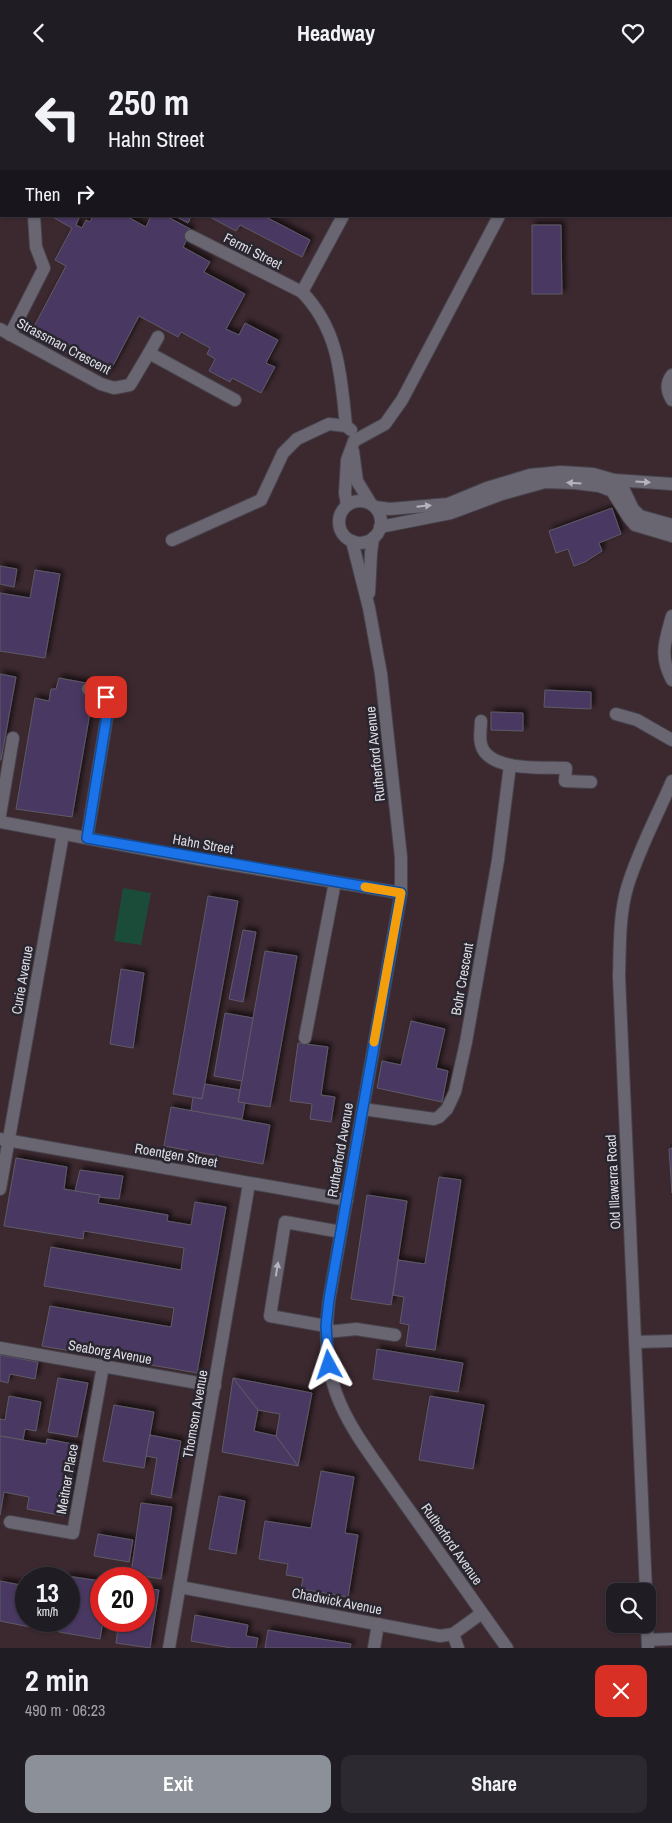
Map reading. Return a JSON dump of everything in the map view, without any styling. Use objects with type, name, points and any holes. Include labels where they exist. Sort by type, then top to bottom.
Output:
[{"type":"lane","points":[[5,332],[44,268],[36,247],[34,217]]},
{"type":"lane","points":[[342,217],[302,292],[314,304],[323,319],[335,347],[346,426],[358,439]]},
{"type":"lane","points":[[347,505],[345,493],[346,460],[358,439],[385,424],[402,400],[498,217]]},
{"type":"lane","name":"Fermi Street","points":[[192,236],[302,292]]},
{"type":"lane","name":"Strassman Crescent","points":[[5,332],[101,384],[114,388],[130,385],[158,337]]},
{"type":"lane","points":[[149,353],[235,400]]},
{"type":"lane","points":[[672,375],[668,380],[667,393],[672,400]]},
{"type":"lane","points":[[172,540],[261,499],[283,453],[297,439],[329,424],[346,426]]},
{"type":"lane","points":[[358,439],[354,459],[357,481],[373,505],[379,513],[380,527],[373,538],[363,542],[352,541],[342,533],[339,521],[340,515],[347,505],[359,501],[373,505],[390,509],[448,504],[488,488],[530,475],[561,472],[593,474],[614,480],[672,483]]},
{"type":"lane","points":[[614,480],[622,487],[633,509],[640,516],[672,525]]},
{"type":"lane","points":[[380,527],[451,513],[502,494],[546,482],[600,486],[612,491],[635,525],[672,536]]},
{"type":"lane","name":"Rutherford Avenue","points":[[369,608],[373,538]]},
{"type":"lane","name":"Rutherford Avenue","points":[[352,541],[369,608],[381,674],[401,857],[401,893],[341,1232],[326,1329],[327,1354],[331,1376],[346,1416],[507,1648]]},
{"type":"lane","points":[[672,616],[668,647],[664,659],[666,670],[672,680]]},
{"type":"lane","points":[[87,838],[108,709],[106,697],[98,691],[88,689]]},
{"type":"lane","points":[[616,714],[638,720],[672,741]]},
{"type":"lane","points":[[481,721],[481,745],[489,757],[502,764],[566,768],[565,781],[591,783]]},
{"type":"lane","points":[[0,815],[13,738]]},
{"type":"lane","name":"Bohr Crescent","points":[[363,1109],[434,1119],[443,1113],[450,1104],[455,1092],[466,1042],[495,878],[510,765]]},
{"type":"lane","name":"Old Illawarra Road","points":[[646,1583],[619,976],[621,925],[627,889],[672,781]]},
{"type":"lane","name":"Hahn Street","points":[[0,823],[401,893]]},
{"type":"lane","name":"Curie Avenue","points":[[0,1189],[4,1140],[63,834]]},
{"type":"lane","points":[[305,1038],[336,882]]},
{"type":"lane","name":"Roentgen Street","points":[[4,1140],[347,1200]]},
{"type":"lane","name":"Thomson Avenue","points":[[169,1648],[249,1184]]},
{"type":"lane","points":[[341,1232],[285,1222],[270,1316],[326,1329],[356,1329],[395,1335]]},
{"type":"lane","points":[[635,1342],[672,1341]]},
{"type":"lane","name":"Seaborg Avenue","points":[[0,1348],[215,1386]]},
{"type":"lane","name":"Meitner Place","points":[[10,1522],[73,1533],[103,1366]]},
{"type":"lane","name":"Chadwick Avenue","points":[[180,1587],[440,1636],[453,1634]]},
{"type":"lane","points":[[458,1648],[453,1634],[482,1613]]},
{"type":"lane","points":[[374,1648],[378,1623]]},
{"type":"lane","points":[[648,1645],[672,1639]]},
{"type":"shaded area","points":[[0,217],[672,217],[672,1648],[0,1648]]},
{"type":"green space","points":[[123,888],[151,893],[141,945],[114,941]]},
{"type":"building","points":[[80,217],[76,225],[82,228],[86,220],[90,222],[92,217],[128,217],[146,227],[151,217],[168,217],[192,230],[183,247],[210,262],[204,272],[245,294],[226,329],[239,335],[245,323],[278,340],[266,363],[275,367],[261,393],[232,378],[230,382],[209,371],[215,359],[207,354],[210,348],[181,332],[178,337],[139,316],[108,375],[30,334],[66,266],[55,260],[72,228],[54,218]]},
{"type":"building","points":[[177,217],[191,217],[188,223]]},
{"type":"building","points":[[210,217],[266,217],[310,240],[302,257],[240,225],[236,231]]},
{"type":"building","points":[[532,225],[561,225],[562,294],[532,294]]},
{"type":"building","points":[[612,508],[621,534],[599,543],[602,551],[585,562],[574,566],[568,549],[556,553],[549,531]]},
{"type":"building","points":[[0,566],[17,569],[14,587],[0,584]]},
{"type":"building","points":[[35,570],[60,574],[45,658],[0,651],[0,593],[30,598]]},
{"type":"building","points":[[0,674],[16,677],[1,760],[0,760]]},
{"type":"building","points":[[59,678],[86,683],[93,695],[72,817],[16,809],[35,698],[49,701],[51,689],[56,689]]},
{"type":"building","points":[[545,690],[591,692],[591,709],[544,707]]},
{"type":"building","points":[[491,712],[523,713],[523,731],[491,730]]},
{"type":"building","points":[[208,896],[238,901],[202,1099],[173,1094]]},
{"type":"building","points":[[243,930],[256,932],[243,1002],[229,999]]},
{"type":"building","points":[[265,951],[297,956],[270,1107],[238,1102]]},
{"type":"building","points":[[121,969],[144,973],[133,1048],[110,1044]]},
{"type":"building","points":[[225,1013],[253,1018],[242,1081],[214,1076]]},
{"type":"building","points":[[411,1021],[445,1029],[436,1068],[448,1071],[442,1102],[377,1088],[382,1061],[401,1065]]},
{"type":"building","points":[[298,1043],[328,1047],[321,1095],[335,1097],[331,1122],[310,1119],[312,1104],[290,1101]]},
{"type":"building","points":[[205,1084],[240,1090],[238,1102],[245,1103],[242,1119],[191,1111],[193,1097],[202,1099]]},
{"type":"building","points":[[171,1107],[270,1125],[263,1164],[164,1146]]},
{"type":"building","points":[[672,1148],[672,1193],[669,1149]]},
{"type":"building","points":[[16,1158],[67,1167],[64,1189],[100,1195],[98,1203],[168,1215],[167,1221],[191,1225],[195,1202],[226,1207],[197,1373],[42,1346],[50,1306],[171,1327],[174,1308],[44,1286],[51,1247],[181,1270],[184,1248],[84,1231],[83,1239],[4,1226]]},
{"type":"building","points":[[80,1170],[123,1176],[119,1199],[99,1197],[100,1195],[75,1191]]},
{"type":"building","points":[[439,1177],[461,1180],[435,1350],[406,1346],[409,1325],[400,1323],[404,1297],[393,1295],[398,1260],[425,1264]]},
{"type":"building","points":[[367,1195],[407,1201],[391,1305],[351,1299]]},
{"type":"building","points":[[377,1349],[463,1363],[458,1392],[373,1379]]},
{"type":"building","points":[[0,1355],[38,1362],[35,1379],[10,1374],[8,1383],[0,1381]]},
{"type":"building","points":[[58,1378],[88,1383],[77,1437],[48,1432]]},
{"type":"building","points":[[233,1378],[312,1393],[298,1466],[276,1436],[280,1414],[258,1410]]},
{"type":"building","points":[[233,1378],[258,1410],[254,1431],[276,1436],[298,1466],[222,1452]]},
{"type":"building","points":[[9,1396],[41,1402],[36,1431],[25,1429],[23,1440],[0,1436],[0,1419],[5,1420]]},
{"type":"building","points":[[430,1396],[484,1405],[473,1469],[419,1460]]},
{"type":"building","points":[[114,1405],[154,1412],[144,1468],[103,1461]]},
{"type":"building","points":[[150,1435],[181,1441],[171,1498],[151,1494],[157,1458],[146,1456]]},
{"type":"building","points":[[0,1436],[46,1444],[47,1439],[78,1445],[64,1516],[27,1509],[29,1497],[4,1492],[0,1515]]},
{"type":"building","points":[[321,1471],[354,1477],[345,1533],[358,1535],[348,1597],[301,1589],[303,1578],[286,1575],[288,1564],[259,1559],[265,1521],[311,1528]]},
{"type":"building","points":[[219,1496],[245,1501],[236,1554],[209,1549]]},
{"type":"building","points":[[141,1503],[172,1507],[161,1579],[155,1578],[155,1567],[132,1567]]},
{"type":"building","points":[[98,1534],[133,1540],[129,1562],[94,1556]]},
{"type":"building","points":[[80,1578],[90,1579],[90,1632],[101,1632],[100,1639],[59,1632],[80,1632]]},
{"type":"building","points":[[0,1581],[15,1584],[15,1624],[0,1621]]},
{"type":"building","points":[[155,1589],[159,1590],[155,1616]]},
{"type":"building","points":[[195,1615],[248,1625],[246,1636],[258,1638],[256,1648],[231,1648],[191,1641]]},
{"type":"building","points":[[268,1630],[351,1644],[350,1648],[265,1648]]},
{"type":"building","points":[[118,1632],[152,1632],[150,1648],[116,1643]]},
{"type":"slow traffic","points":[[365,887],[401,893],[374,1042]]},
{"type":"route","points":[[106,697],[108,709],[87,838],[401,893],[329,1299],[326,1326],[329,1365]]}]
